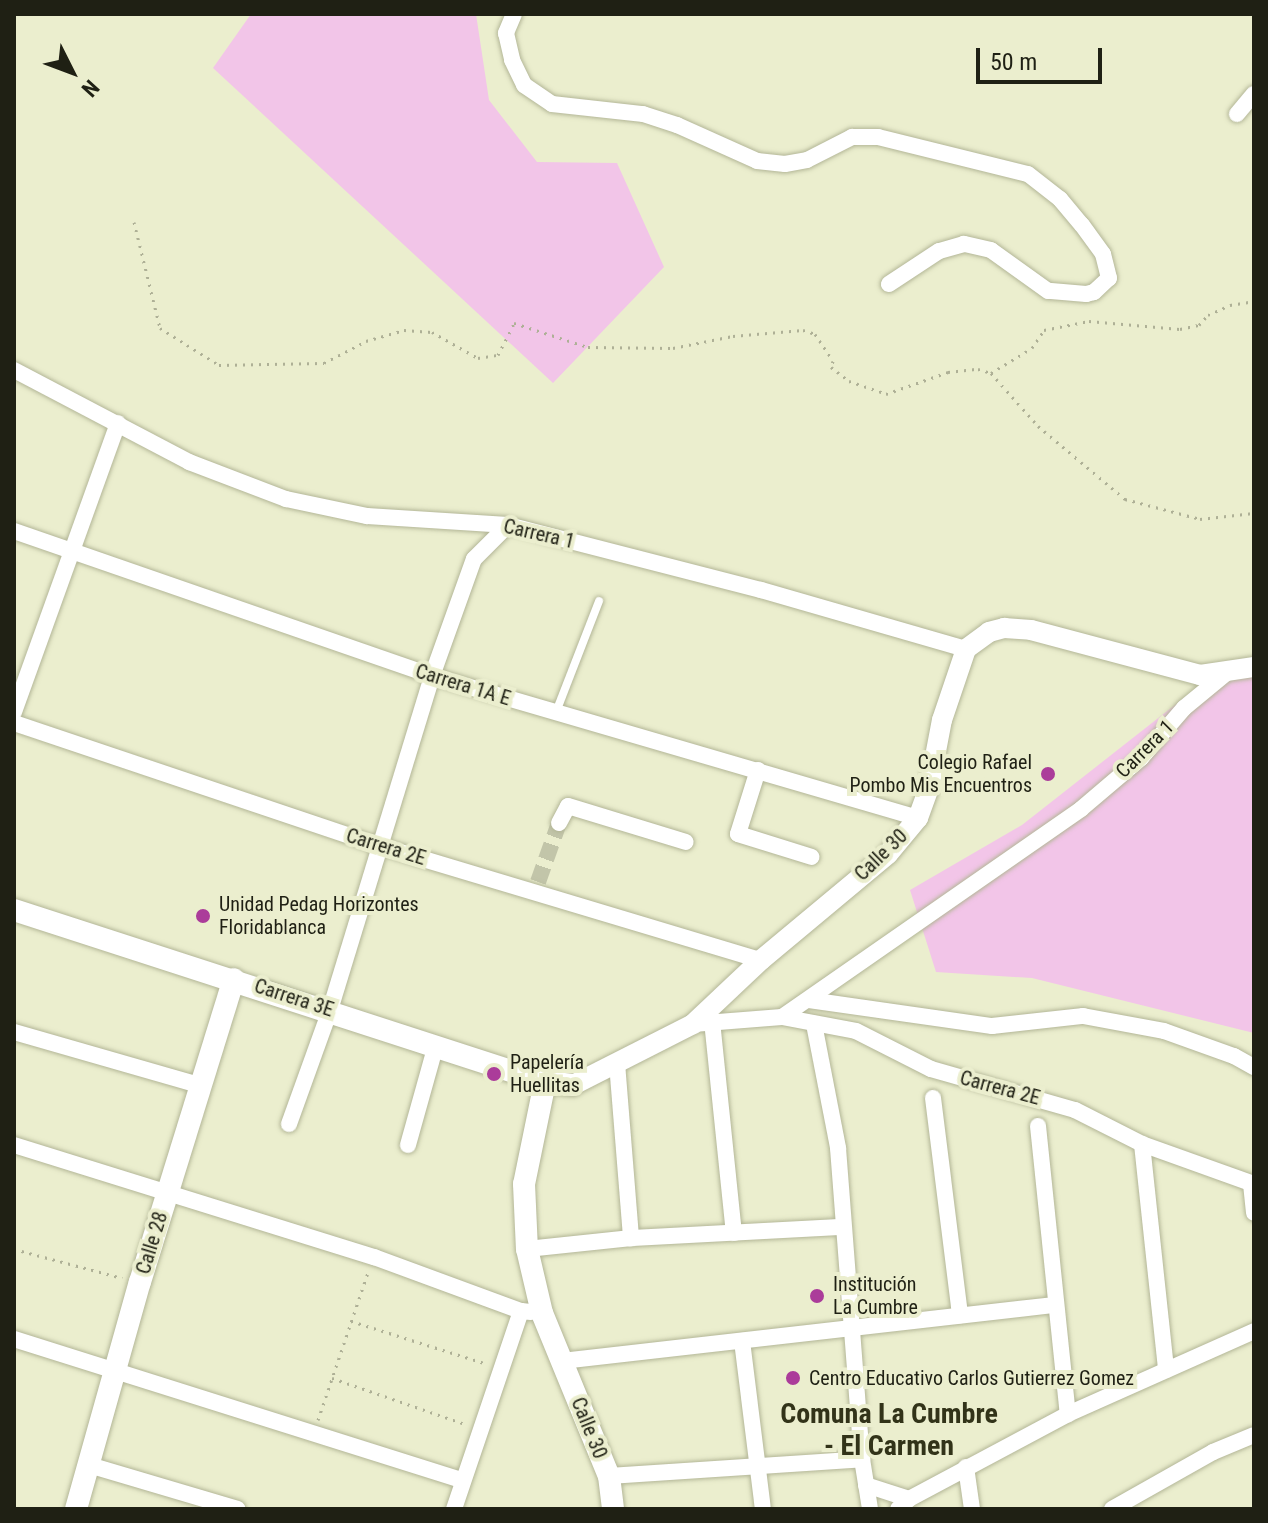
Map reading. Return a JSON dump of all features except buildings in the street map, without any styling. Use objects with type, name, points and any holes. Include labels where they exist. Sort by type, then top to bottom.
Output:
[{"type":"main road","name":"Carrera 3E","points":[[14,910],[545,1082],[573,1085]]},
{"type":"main road","name":"Calle 28","points":[[76,1509],[167,1191],[234,979]]},
{"type":"main road","name":"Calle 30","points":[[545,1082],[524,1184],[532,1312],[562,1361],[609,1476],[613,1509]]},
{"type":"main road","name":"Calle 30","points":[[540,1115],[573,1085]]},
{"type":"street","points":[[514,14],[506,33],[512,60],[524,85],[552,104],[643,114],[677,125],[757,161],[785,164],[807,160],[852,137],[878,137],[1028,174],[1060,199],[1082,225],[1103,254],[1109,278],[1094,292],[1086,294],[1048,291],[991,250],[964,244],[939,251],[889,284]]},
{"type":"street","points":[[1237,114],[1254,94]]},
{"type":"street","name":"Carrera 1","points":[[14,370],[189,462],[286,499],[367,516],[508,525],[761,590],[966,649]]},
{"type":"street","points":[[14,712],[118,423]]},
{"type":"street","points":[[289,1124],[330,1010],[432,676],[474,559],[508,525]]},
{"type":"street","name":"Carrera 1A E","points":[[14,531],[432,676],[918,818]]},
{"type":"street","points":[[966,649],[989,632],[1004,628],[1031,630],[1200,675],[1254,667]]},
{"type":"street","name":"Calle 30","points":[[573,1085],[703,1022],[761,960],[888,854],[918,818],[929,788],[942,720],[966,649]]},
{"type":"street","name":"Carrera 1","points":[[782,1017],[1081,809],[1141,758],[1184,708],[1230,670]]},
{"type":"street","name":"Carrera 2E","points":[[14,723],[380,846],[537,887],[761,960]]},
{"type":"street","points":[[758,770],[738,834],[812,857]]},
{"type":"street","points":[[559,823],[568,806],[686,842]]},
{"type":"street","points":[[870,1509],[862,1459],[841,1227],[838,1148],[811,1024],[802,1017],[806,1000],[992,1026],[1083,1016],[1164,1031],[1234,1056],[1254,1067]]},
{"type":"street","name":"Carrera 2E","points":[[703,1022],[782,1017],[856,1031],[931,1069],[1075,1110],[1142,1144],[1252,1184]]},
{"type":"street","points":[[703,1022],[734,1233]]},
{"type":"street","points":[[14,1032],[202,1086]]},
{"type":"street","points":[[408,1145],[436,1045]]},
{"type":"street","points":[[617,1063],[631,1238]]},
{"type":"street","points":[[933,1098],[960,1315]]},
{"type":"street","points":[[1038,1126],[1068,1414]]},
{"type":"street","points":[[1142,1144],[1166,1370]]},
{"type":"street","points":[[14,1145],[374,1257],[532,1312],[502,1369],[454,1509]]},
{"type":"street","points":[[1252,1184],[1254,1213]]},
{"type":"street","points":[[527,1249],[631,1238],[841,1227]]},
{"type":"street","points":[[562,1361],[1055,1305]]},
{"type":"street","points":[[866,1485],[903,1504],[1068,1414],[1254,1331]]},
{"type":"street","points":[[14,1339],[115,1368],[463,1481]]},
{"type":"street","points":[[742,1341],[763,1509]]},
{"type":"street","points":[[1112,1509],[1213,1452],[1254,1435]]},
{"type":"street","points":[[609,1476],[862,1459]]},
{"type":"street","points":[[89,1465],[238,1509]]},
{"type":"street","points":[[966,1467],[972,1509]]},
{"type":"lane","points":[[555,712],[599,601]]},
{"type":"path","points":[[134,222],[160,328],[219,365],[324,363],[366,341],[404,330],[432,332],[478,358],[498,355],[514,323],[588,347],[673,348],[733,336],[803,330],[815,334],[833,361],[831,367],[849,381],[886,394],[948,372],[978,369],[991,373],[1002,381],[1005,391],[1038,426],[1125,499],[1200,519],[1254,513]]},
{"type":"path","points":[[991,373],[1032,348],[1044,330],[1089,321],[1180,329],[1199,325],[1208,315],[1230,305],[1254,301]]},
{"type":"path","points":[[14,1249],[140,1282]]},
{"type":"path","points":[[314,1433],[374,1257]]},
{"type":"path","points":[[351,1321],[502,1369]]},
{"type":"path","points":[[332,1378],[480,1428]]},
{"type":"shaded area","points":[[251,14],[476,14],[489,100],[537,162],[617,163],[664,267],[553,383],[213,68]]},
{"type":"shaded area","points":[[1254,666],[1254,1033],[1032,978],[936,972],[910,890],[1022,825],[1185,697]]},
{"type":"tunnel","points":[[538,882],[559,823]]},
{"type":"place","name":"Colegio Rafael Pombo Mis Encuentros","points":[[1048,774]]},
{"type":"place","name":"Unidad Pedag Horizontes Floridablanca","points":[[203,916]]},
{"type":"place","name":"Papelería Huellitas","points":[[494,1074]]},
{"type":"place","name":"Institución La Cumbre","points":[[817,1296]]},
{"type":"place","name":"Centro Educativo Carlos Gutierrez Gomez","points":[[793,1378]]},
{"type":"district","name":"Comuna La Cumbre - El Carmen","points":[[889,1430]]}]
